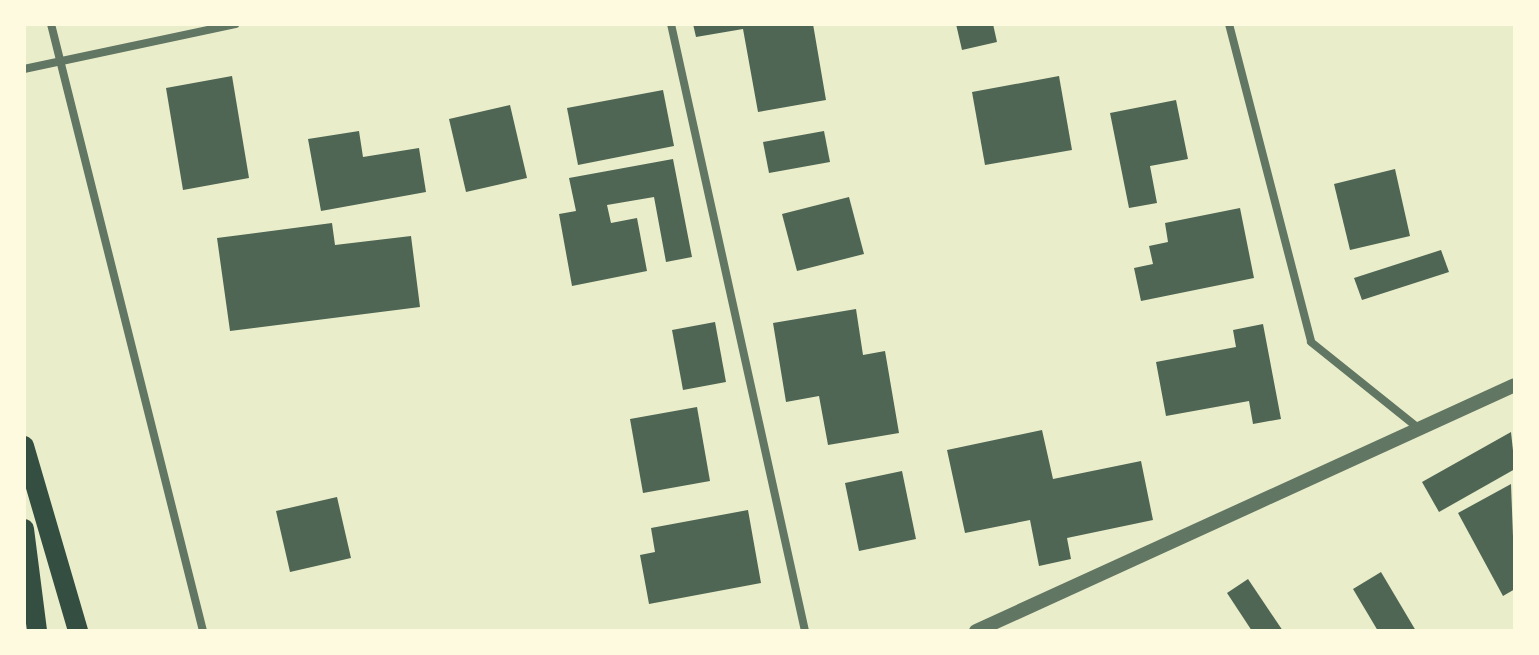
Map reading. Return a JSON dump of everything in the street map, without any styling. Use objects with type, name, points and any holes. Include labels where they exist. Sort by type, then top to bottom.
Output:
[{"type":"main road","points":[[24,446],[78,631]]},
{"type":"main road","points":[[24,529],[37,631]]},
{"type":"street","points":[[51,24],[203,631]]},
{"type":"street","points":[[24,69],[235,24]]},
{"type":"street","points":[[671,24],[805,631]]},
{"type":"street","points":[[1229,24],[1311,342],[1417,427]]},
{"type":"street","points":[[976,631],[1417,427],[1515,385]]},
{"type":"building","points":[[693,24],[813,24],[826,100],[758,112],[743,29],[696,37]]},
{"type":"building","points":[[956,24],[993,24],[997,42],[962,50]]},
{"type":"building","points":[[232,76],[249,178],[183,190],[166,88]]},
{"type":"building","points":[[1059,76],[1072,150],[985,165],[972,92]]},
{"type":"building","points":[[663,90],[674,146],[578,165],[567,108]]},
{"type":"building","points":[[1176,100],[1188,159],[1150,166],[1157,203],[1129,208],[1110,113]]},
{"type":"building","points":[[510,105],[527,178],[466,192],[449,119]]},
{"type":"building","points":[[359,131],[363,157],[419,148],[426,192],[321,211],[308,139]]},
{"type":"building","points":[[824,131],[830,162],[769,173],[763,142]]},
{"type":"building","points":[[673,159],[692,257],[666,262],[654,197],[607,205],[611,223],[637,218],[647,271],[572,286],[559,214],[576,211],[569,178]]},
{"type":"building","points":[[1395,169],[1410,236],[1350,250],[1334,184]]},
{"type":"building","points":[[849,197],[864,254],[797,271],[782,214]]},
{"type":"building","points":[[1240,208],[1254,278],[1141,301],[1134,268],[1153,264],[1149,246],[1168,242],[1165,223]]},
{"type":"building","points":[[332,223],[335,245],[411,236],[420,307],[230,331],[217,238]]},
{"type":"building","points":[[1441,250],[1449,272],[1362,300],[1354,278]]},
{"type":"building","points":[[856,309],[863,355],[885,351],[899,433],[828,445],[819,396],[786,402],[773,323]]},
{"type":"building","points":[[715,322],[726,382],[683,390],[672,330]]},
{"type":"building","points":[[1263,324],[1281,419],[1253,424],[1249,401],[1166,416],[1156,362],[1236,347],[1233,330]]},
{"type":"building","points":[[697,407],[710,481],[643,493],[630,419]]},
{"type":"building","points":[[1042,430],[1053,479],[1141,461],[1153,520],[1067,538],[1071,559],[1039,566],[1030,520],[965,533],[947,450]]},
{"type":"building","points":[[1511,432],[1515,469],[1439,512],[1422,482]]},
{"type":"building","points":[[902,471],[916,539],[859,551],[845,483]]},
{"type":"building","points":[[1511,484],[1515,589],[1503,596],[1458,513]]},
{"type":"building","points":[[337,497],[351,558],[290,572],[276,511]]},
{"type":"building","points":[[748,510],[761,583],[649,604],[640,555],[655,552],[651,528]]},
{"type":"building","points":[[1381,572],[1416,631],[1378,631],[1353,589]]},
{"type":"building","points":[[1248,579],[1283,631],[1252,631],[1227,593]]}]
